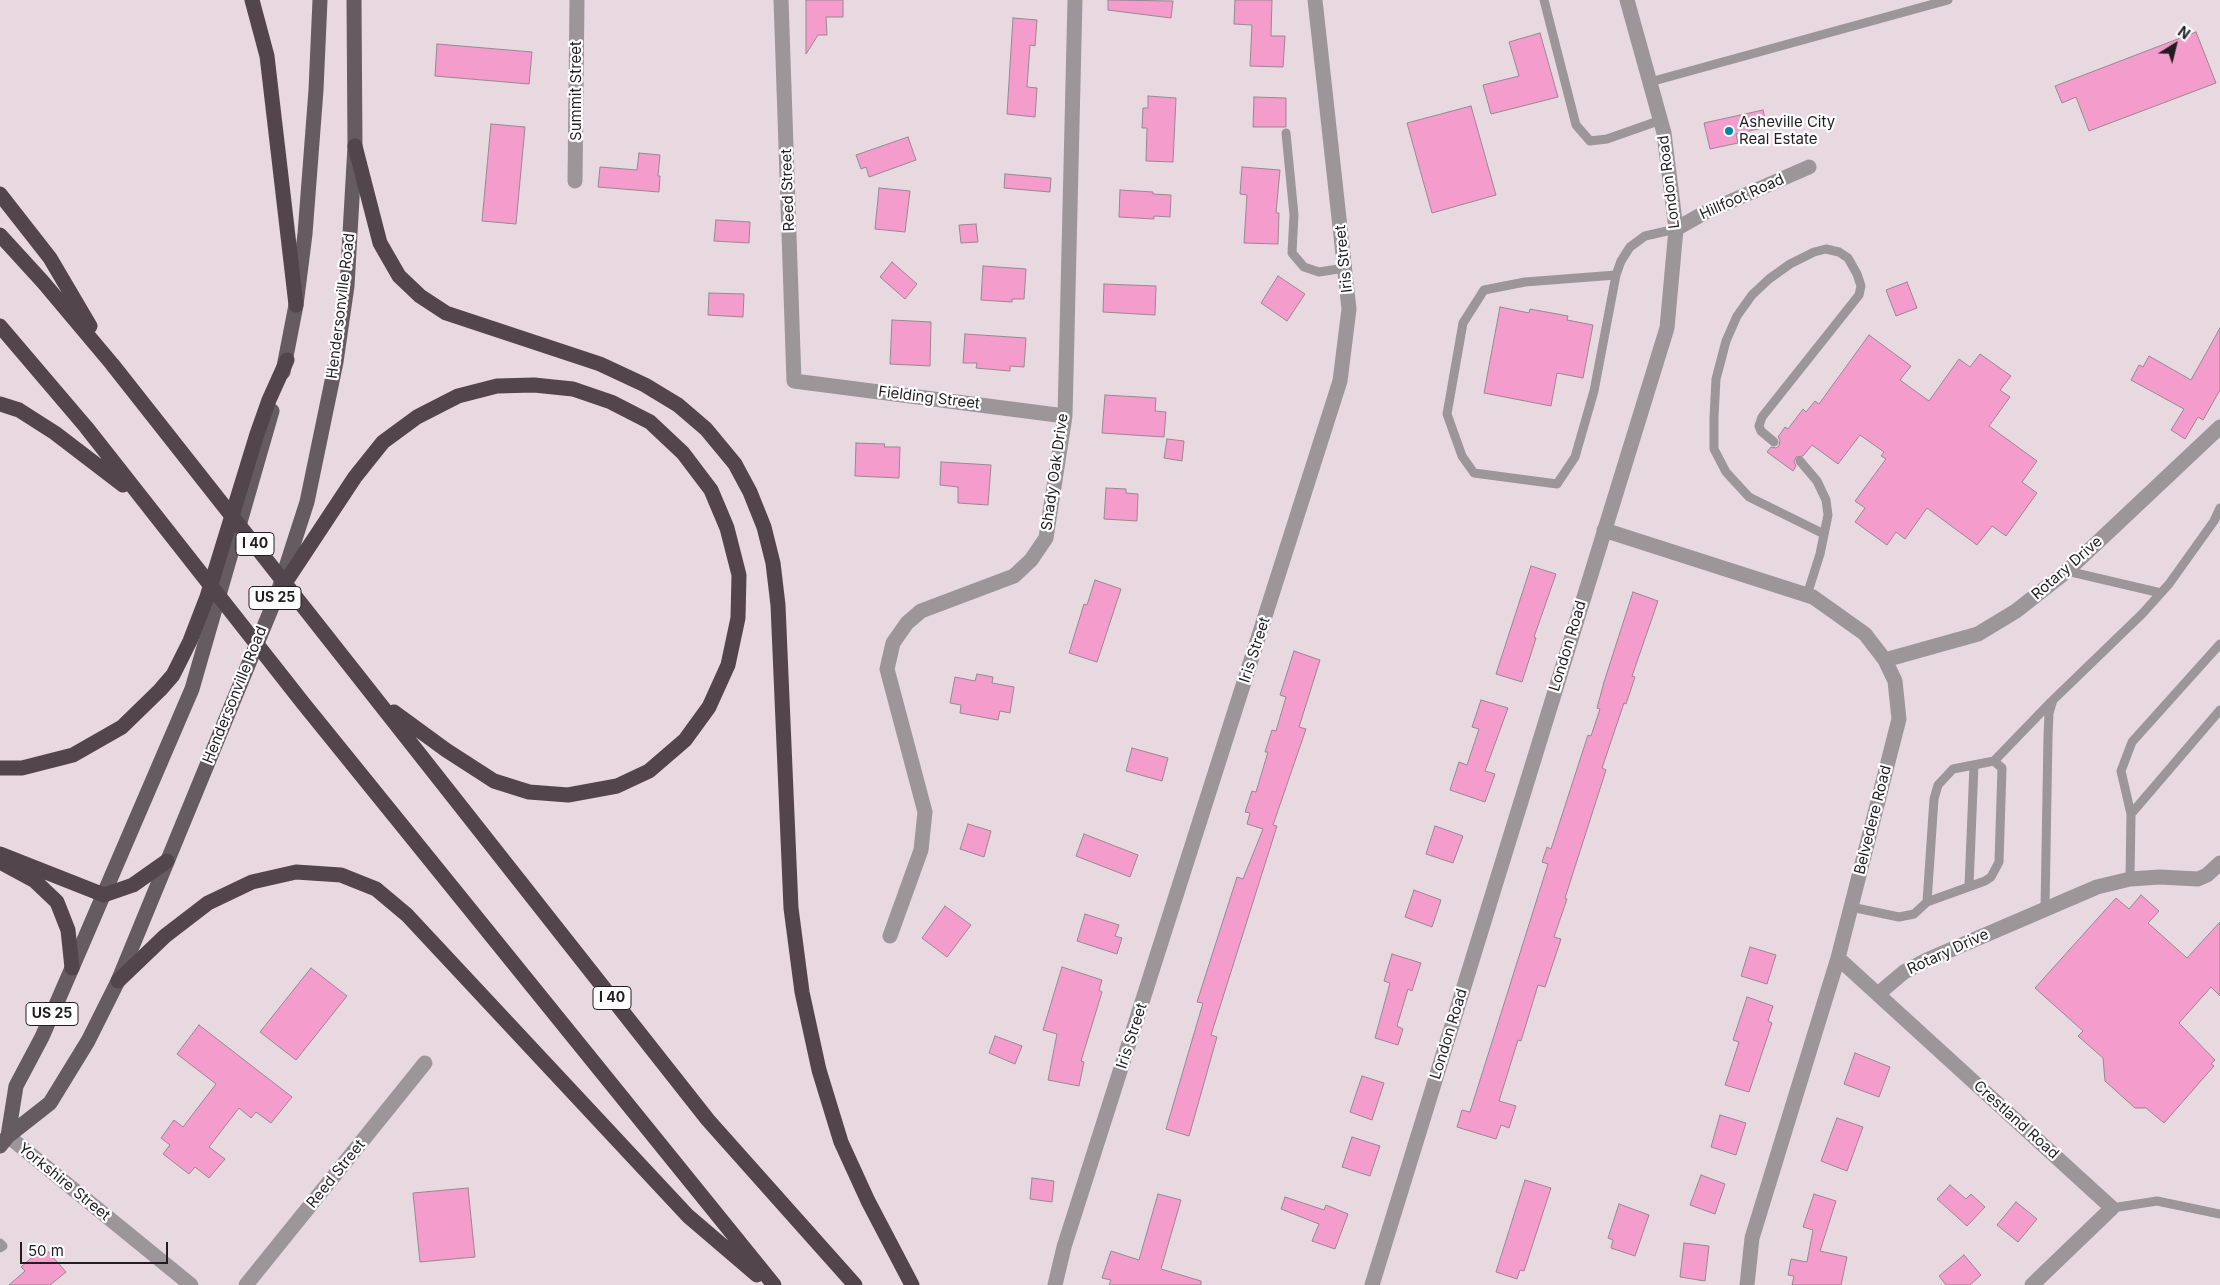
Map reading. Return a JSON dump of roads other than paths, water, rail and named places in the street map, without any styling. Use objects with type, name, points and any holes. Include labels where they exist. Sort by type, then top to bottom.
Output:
[{"type":"highway","points":[[252,0],[267,56],[296,305]]},
{"type":"highway","points":[[355,146],[380,243],[399,276],[420,296],[446,313],[600,364],[645,385],[678,405],[706,430],[735,464],[750,492],[764,527],[773,563],[778,605],[791,908],[802,992],[819,1070],[841,1142],[868,1201],[912,1285]]},
{"type":"highway","points":[[0,194],[50,258],[112,364]]},
{"type":"highway","name":"I 40","points":[[0,235],[43,282],[112,364],[334,643],[708,1120],[855,1285]]},
{"type":"highway","points":[[0,326],[86,427],[303,703],[774,1285]]},
{"type":"highway","points":[[0,768],[22,768],[73,755],[122,727],[160,690],[172,675],[190,641],[207,598],[257,434],[286,360]]},
{"type":"highway","points":[[277,595],[355,476],[383,442],[418,417],[458,396],[497,386],[534,384],[573,389],[611,402],[650,422],[683,453],[711,490],[727,528],[738,575],[738,618],[728,665],[709,706],[685,740],[649,771],[617,786],[568,795],[529,792],[494,781],[446,750],[380,702]]},
{"type":"highway","points":[[0,404],[19,410],[55,433],[93,460],[146,504]]},
{"type":"highway","points":[[0,854],[104,895],[133,884],[167,861]]},
{"type":"highway","points":[[0,862],[34,881],[57,902],[68,930],[72,968]]},
{"type":"highway","points":[[118,981],[165,936],[208,903],[252,882],[296,872],[341,874],[376,889],[407,915],[688,1216],[769,1285]]},
{"type":"main road","name":"US 25","points":[[4,1141],[16,1086],[42,1037],[192,688],[286,360],[296,305],[305,234],[320,0]]},
{"type":"main road","name":"Hendersonville Road","points":[[4,1141],[50,1103],[88,1041],[118,981],[277,595],[307,502],[336,362],[346,286],[355,146],[354,0]]},
{"type":"street","name":"Summit Street","points":[[575,182],[576,0]]},
{"type":"street","name":"Reed Street","points":[[782,0],[794,380]]},
{"type":"street","name":"Shady Oak Drive","points":[[890,936],[921,850],[925,812],[887,669],[893,643],[907,623],[921,611],[1014,576],[1031,560],[1046,538],[1065,416],[1075,0]]},
{"type":"street","name":"Iris Street","points":[[1055,1285],[1064,1247],[1340,380],[1349,309],[1315,0]]},
{"type":"street","name":"London Road","points":[[1372,1285],[1667,328],[1676,229],[1661,120],[1627,0]]},
{"type":"street","name":"Hillfoot Road","points":[[1676,229],[1704,214],[1809,168]]},
{"type":"street","name":"Fielding Street","points":[[794,380],[1065,416]]},
{"type":"street","name":"Rotary Drive","points":[[1885,660],[1978,634],[2016,611],[2067,571],[2220,427]]},
{"type":"street","name":"Belvedere Road","points":[[1604,530],[1814,597],[1866,634],[1885,660],[1896,681],[1899,719],[1838,958],[1752,1238],[1747,1285]]},
{"type":"street","name":"Rotary Drive","points":[[1878,994],[1904,972],[1927,960],[2097,887],[2130,880],[2160,877],[2198,879],[2207,875],[2220,863]]},
{"type":"street","name":"Crestland Road","points":[[1838,958],[2112,1208]]},
{"type":"street","name":"Reed Street","points":[[246,1285],[426,1063]]},
{"type":"street","name":"Yorkshire Street","points":[[4,1141],[191,1285]]},
{"type":"street","points":[[2032,1285],[2112,1208]]},
{"type":"lane","points":[[1544,0],[1576,125],[1590,141],[1607,139],[1661,120]]},
{"type":"lane","points":[[1650,82],[1948,0]]},
{"type":"lane","points":[[1286,133],[1294,215],[1292,253],[1304,267],[1319,272],[1345,268]]},
{"type":"lane","points":[[1616,275],[1525,282],[1484,290],[1463,323],[1447,414],[1462,456],[1474,472],[1557,484],[1575,457],[1594,390],[1616,275],[1621,261],[1630,247],[1645,236],[1676,229]]},
{"type":"lane","points":[[1774,442],[1760,431],[1759,426],[1762,417],[1859,295],[1861,286],[1857,274],[1848,258],[1839,252],[1826,249],[1814,252],[1790,264],[1769,279],[1752,295],[1737,316],[1726,341],[1716,378],[1714,449],[1726,472],[1749,497],[1824,534]]},
{"type":"lane","points":[[1800,461],[1817,481],[1826,500],[1828,515],[1820,554],[1807,595]]},
{"type":"lane","points":[[1927,902],[1934,799],[1938,785],[1953,769],[1994,761],[2161,593],[2214,521],[2220,508]]},
{"type":"lane","points":[[2067,571],[2161,593]]},
{"type":"lane","points":[[2130,880],[2131,814],[2121,771],[2132,742],[2220,644]]},
{"type":"lane","points":[[2045,909],[2048,736],[2049,713],[2053,700]]},
{"type":"lane","points":[[2131,814],[2220,710]]},
{"type":"lane","points":[[1851,907],[1898,917],[1914,914],[1927,902],[1992,876],[1999,862],[2002,768],[1994,761]]},
{"type":"lane","points":[[1969,886],[1974,764]]},
{"type":"lane","points":[[2112,1208],[2157,1201],[2220,1214]]},
{"type":"lane","points":[[0,1243],[3,1246],[0,1248]]},
{"type":"place","name":"Asheville City Real Estate","points":[[1729,131]]}]
